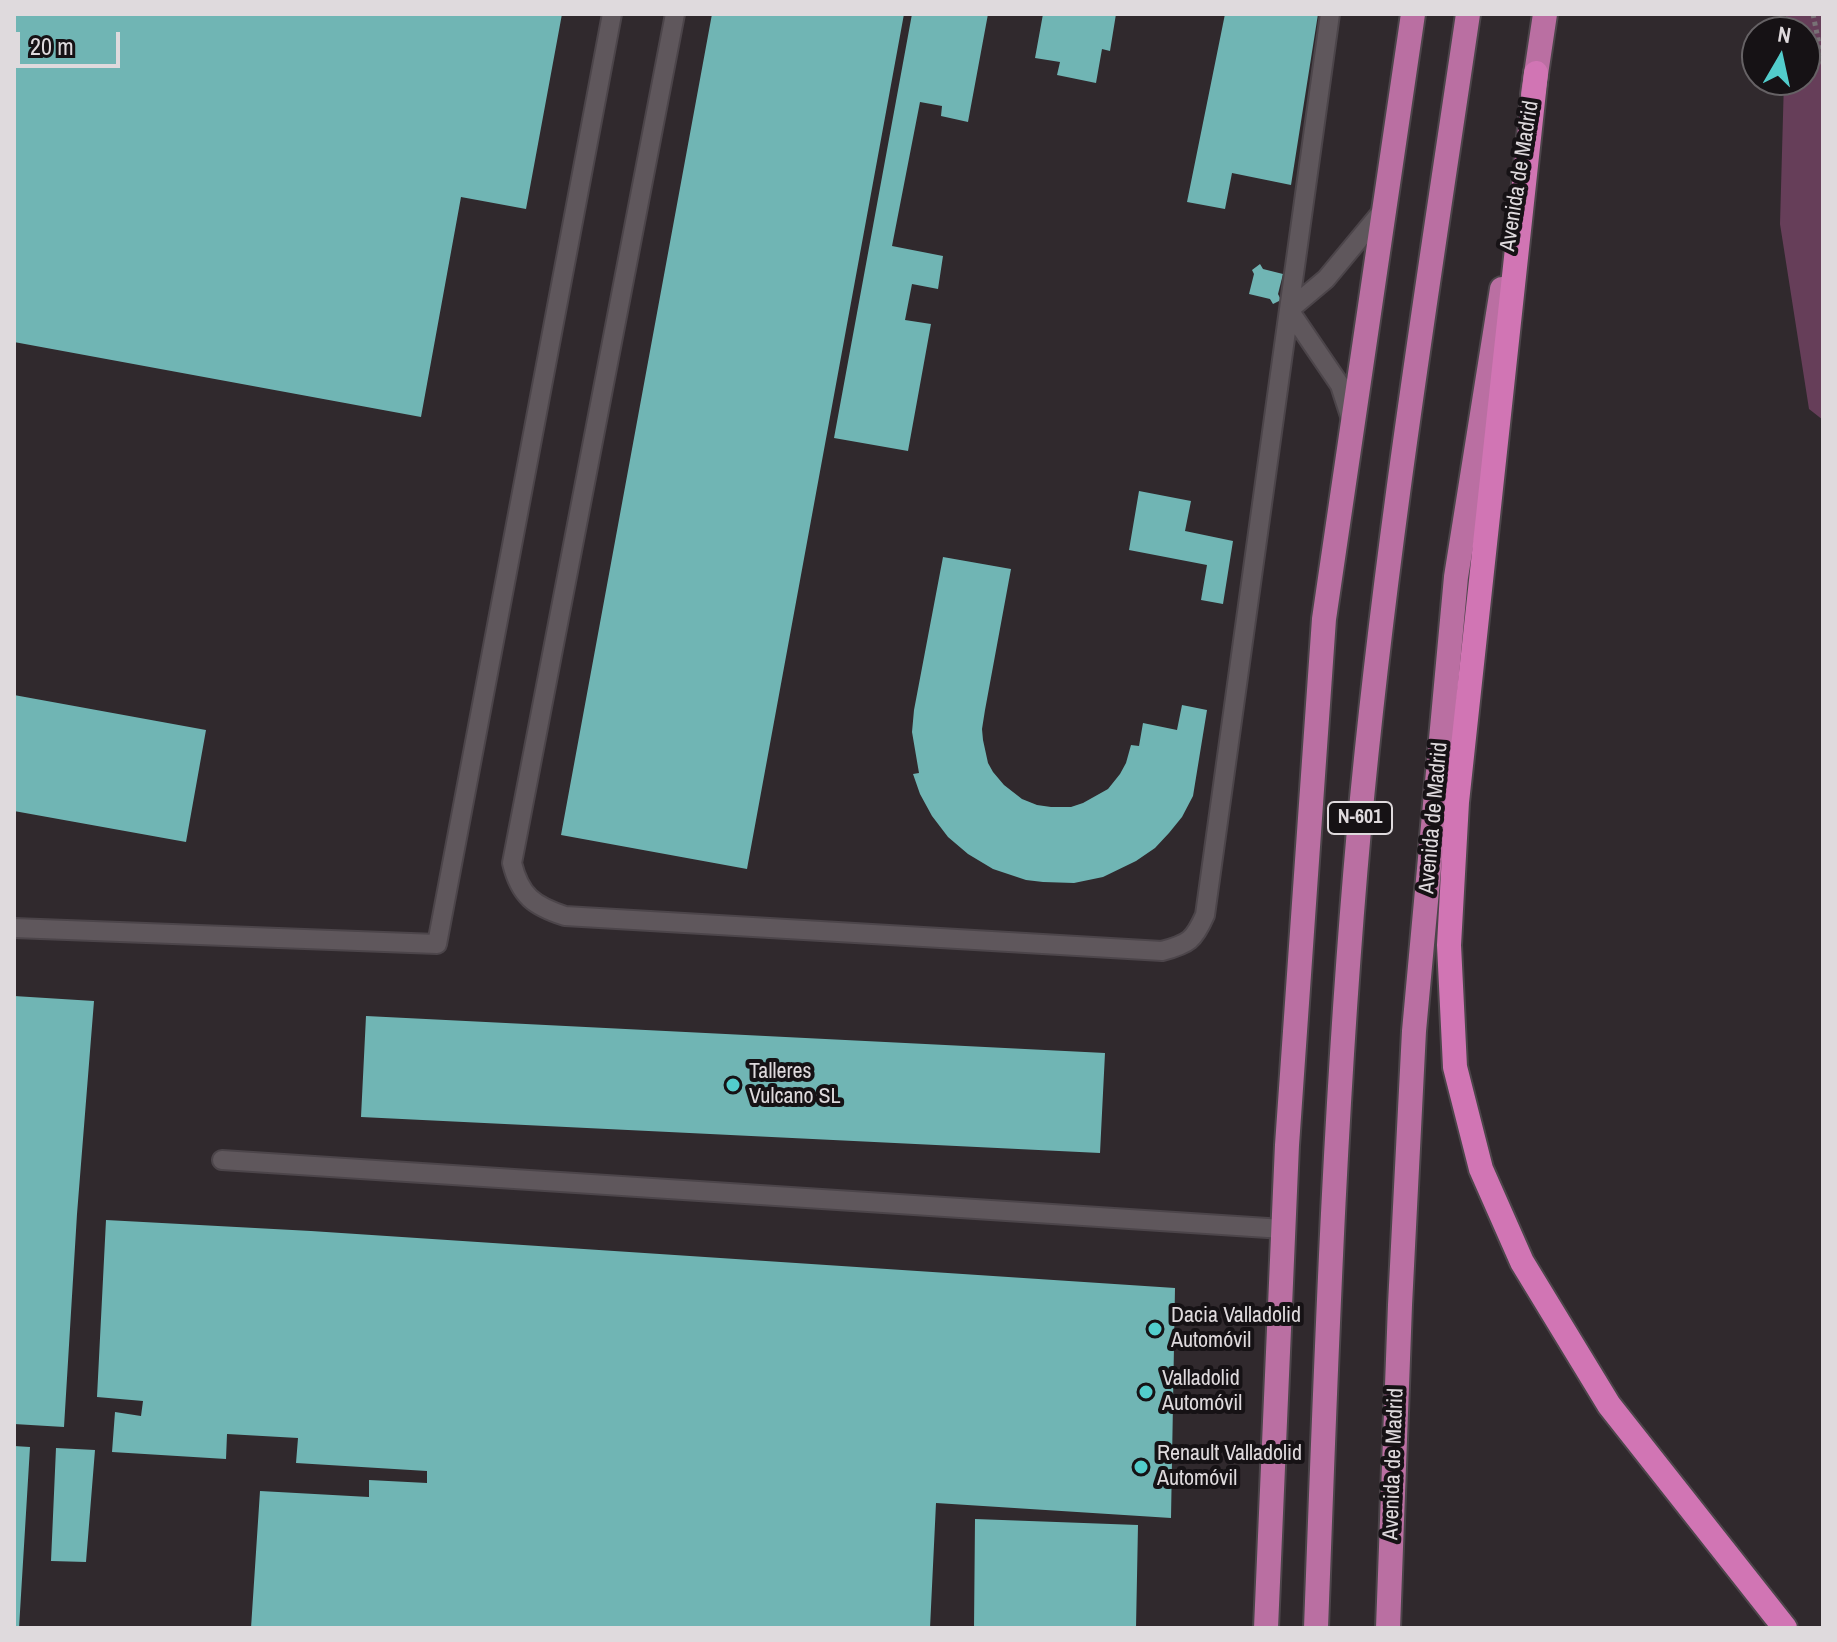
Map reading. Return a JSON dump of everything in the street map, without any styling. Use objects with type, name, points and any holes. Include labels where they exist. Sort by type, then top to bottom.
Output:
[{"type":"highway","points":[[1266,1628],[1288,1130],[1324,619],[1413,14]]},
{"type":"highway","name":"N-601","points":[[1316,1628],[1341,1068],[1359,829],[1393,516],[1468,14]]},
{"type":"highway","name":"Avenida de Madrid","points":[[1388,1628],[1414,1031],[1455,593],[1545,14]]},
{"type":"highway","points":[[1536,73],[1457,802],[1449,945],[1455,1067],[1481,1169],[1522,1262],[1609,1405],[1785,1628]]},
{"type":"lane","points":[[14,928],[437,944],[612,14]]},
{"type":"lane","points":[[675,14],[512,863],[516,879],[527,896],[542,908],[565,916],[1162,951],[1183,945],[1197,932],[1205,915],[1330,14]]},
{"type":"lane","points":[[1289,310],[1326,279],[1384,209]]},
{"type":"lane","points":[[1289,310],[1340,385],[1353,423]]},
{"type":"lane","points":[[222,1160],[1283,1229]]},
{"type":"path","points":[[1813,14],[1823,64]]},
{"type":"shaded area","points":[[1823,14],[1823,420],[1809,409],[1780,224],[1784,96],[1821,96],[1821,16],[1786,16]]},
{"type":"building","points":[[14,14],[562,14],[526,209],[461,197],[421,417],[14,342]]},
{"type":"building","points":[[712,14],[904,14],[747,869],[561,835]]},
{"type":"building","points":[[912,14],[988,14],[968,122],[941,116],[942,106],[920,102],[892,246],[943,256],[938,289],[912,284],[905,320],[931,324],[908,451],[834,438]]},
{"type":"building","points":[[1043,14],[1116,14],[1110,51],[1102,49],[1096,83],[1057,75],[1060,62],[1035,58]]},
{"type":"building","points":[[1225,14],[1318,14],[1291,185],[1232,173],[1225,209],[1187,202]]},
{"type":"building","points":[[1260,264],[1263,269],[1283,274],[1278,294],[1281,300],[1273,304],[1270,299],[1249,294],[1254,274],[1252,270]]},
{"type":"building","points":[[1139,491],[1191,501],[1185,531],[1233,541],[1223,604],[1201,600],[1207,565],[1129,550]]},
{"type":"building","points":[[943,557],[1011,569],[982,729],[988,763],[993,772],[1022,799],[1051,807],[1071,807],[1083,803],[1108,789],[1120,774],[1131,745],[1139,746],[1143,723],[1177,730],[1182,705],[1207,710],[1193,796],[1169,833],[1136,861],[1103,877],[1074,883],[1026,880],[993,869],[968,854],[948,837],[932,816],[913,774],[919,773],[912,732]]},
{"type":"building","points":[[14,695],[206,730],[186,842],[14,811]]},
{"type":"building","points":[[14,996],[94,1001],[64,1427],[14,1424]]},
{"type":"building","name":"Talleres Vulcano SL","points":[[366,1016],[1105,1053],[1100,1153],[361,1117]]},
{"type":"building","points":[[106,1220],[1175,1288],[1171,1518],[936,1503],[930,1628],[251,1628],[260,1491],[369,1497],[369,1480],[427,1483],[427,1471],[296,1463],[298,1438],[227,1434],[226,1459],[112,1452],[115,1412],[141,1416],[143,1401],[97,1397]]},
{"type":"building","points":[[14,1446],[30,1447],[19,1628],[14,1628]]},
{"type":"building","points":[[56,1448],[95,1450],[86,1562],[51,1561]]},
{"type":"building","points":[[975,1519],[1138,1525],[1136,1628],[974,1628]]},
{"type":"place","name":"Talleres Vulcano SL","points":[[733,1085]]},
{"type":"place","name":"Dacia Valladolid Automóvil","points":[[1155,1329]]},
{"type":"place","name":"Valladolid Automóvil","points":[[1146,1392]]},
{"type":"place","name":"Renault Valladolid Automóvil","points":[[1141,1467]]}]
